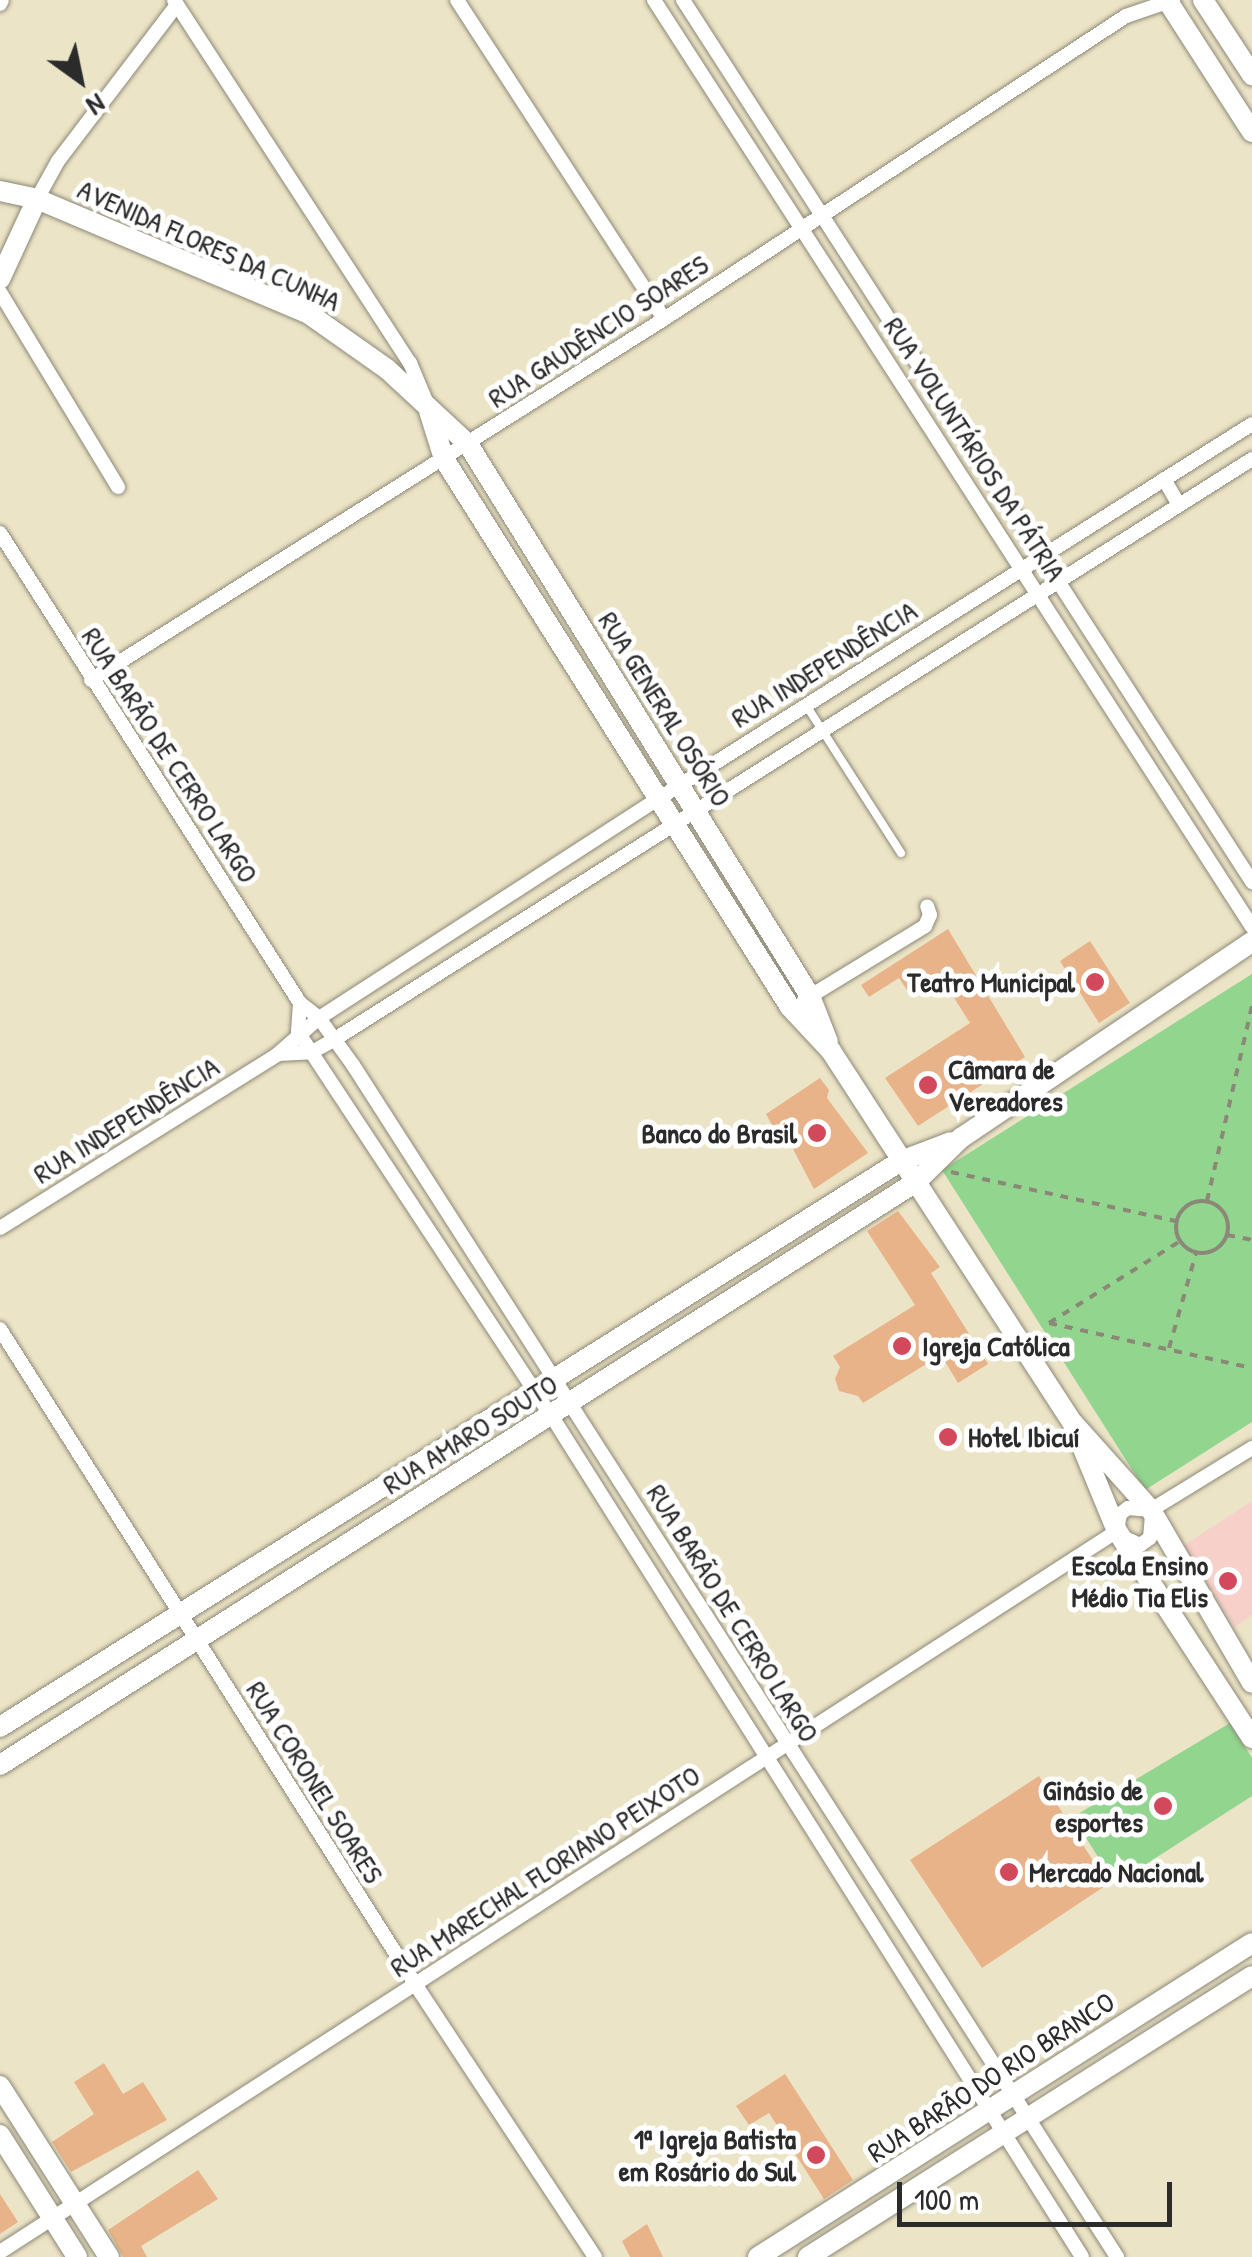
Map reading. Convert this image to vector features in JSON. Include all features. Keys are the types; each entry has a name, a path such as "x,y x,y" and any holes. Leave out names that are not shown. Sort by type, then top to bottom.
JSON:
{"street":[{"path":"458,0 664,319"},
{"name":"RUA VOLUNTÁRIOS DA PÁTRIA","path":"654,0 1024,568 1252,928"},
{"name":"RUA VOLUNTÁRIOS DA PÁTRIA","path":"683,0 1252,882"},
{"name":"RUA GAUDÊNCIO SOARES","path":"1126,16 1139,0"},
{"path":"1203,0 1252,75"},
{"path":"1170,1 1252,132"},
{"name":"RUA GAUDÊNCIO SOARES","path":"91,680 664,319 1126,16 1170,1"},
{"path":"0,279 58,161 176,2"},
{"name":"RUA GENERAL OSÓRIO","path":"176,2 410,363 444,460 790,1008 831,1051"},
{"name":"AVENIDA FLORES DA CUNHA","path":"0,191 37,199 309,314 387,369 430,411"},
{"path":"0,292 118,487"},
{"path":"880,350 901,336"},
{"name":"RUA GENERAL OSÓRIO","path":"430,411 468,444 810,996 831,1051 900,1161 1073,1423 1151,1510 1252,1683"},
{"name":"RUA INDEPENDÊNCIA","path":"0,1228 278,1054 298,1032 679,785 1252,424"},
{"name":"RUA INDEPENDÊNCIA","path":"278,1054 312,1052 334,1040 1252,459"},
{"path":"1164,478 1179,505"},
{"name":"RUA BARÃO DE CERRO LARGO","path":"0,533 300,1003 320,1018 376,1100 1117,2257"},
{"path":"518,576 539,558"},
{"path":"1178,811 1198,798"},
{"path":"538,876 554,901"},
{"path":"790,1008 925,926 930,915 927,906"},
{"name":"RUA AMARO SOUTO","path":"0,1765 916,1182 961,1138 1252,942"},
{"path":"298,1032 300,1003"},
{"name":"RUA BARÃO DE CERRO LARGO","path":"298,1032 551,1415 1082,2257"},
{"path":"354,1114 376,1100"},
{"name":"RUA AMARO SOUTO","path":"0,1727 900,1161 961,1138"},
{"path":"462,1279 482,1266"},
{"name":"RUA CORONEL SOARES","path":"0,1330 414,1984 595,2257"},
{"name":"RUA GENERAL OSÓRIO","path":"1073,1423 1118,1531 1252,1738"},
{"name":"RUA MARECHAL FLORIANO PEIXOTO","path":"1118,1531 1120,1514 1128,1508 1151,1510 1252,1448"},
{"name":"RUA MARECHAL FLORIANO PEIXOTO","path":"1118,1531 1140,1544 1150,1538 1151,1510"},
{"name":"RUA MARECHAL FLORIANO PEIXOTO","path":"0,2252 1118,1531"},
{"path":"690,1636 710,1623"},
{"path":"879,1933 899,1918"},
{"name":"RUA BARÃO DO RIO BRANCO","path":"758,2257 993,2111 1252,1942"},
{"path":"908,1979 928,1964"},
{"name":"RUA BARÃO DO RIO BRANCO","path":"808,2257 1252,1976"},
{"path":"0,2086 109,2257"},
{"path":"0,2135 78,2257"}],"lane":[{"path":"806,705 900,853"}],"path":[{"path":"1207,1201 1252,1006"},
{"path":"942,1170 1176,1221"},
{"path":"1207,1201 1227,1217 1227,1235 1218,1248 1196,1252 1180,1241 1176,1221 1191,1203 1207,1201"},
{"path":"1227,1235 1252,1240"},
{"path":"1180,1241 1049,1323 1252,1368"},
{"path":"1169,1348 1196,1252"}],"shaded area":[{"name":"Escola Ensino Médio Tia Elis","path":"1252,1501 1252,1615 1235,1627 1183,1546"}],"green space":[{"path":"1252,974 1252,1422 1145,1490 942,1170"},
{"name":"Ginásio de esportes","path":"1230,1723 1252,1758 1252,1796 1115,1884 1073,1817"}],"building":[{"path":"948,929 1025,1057 918,1126 885,1078 970,1023 939,974 909,993 899,978 869,997 861,985"},
{"name":"Teatro Municipal","path":"1090,941 1130,1003 1099,1023 1060,961"},
{"name":"Banco do Brasil","path":"820,1078 829,1090 827,1098 868,1153 814,1189 783,1130 772,1125 766,1114"},
{"name":"Igreja Católica","path":"898,1211 940,1267 931,1273 988,1364 958,1383 941,1355 863,1403 858,1396 839,1391 835,1379 840,1367 833,1356 915,1305 867,1231"},
{"name":"Mercado Nacional","path":"1039,1776 1108,1884 982,1968 910,1860"},
{"path":"104,2063 123,2094 143,2082 167,2120 71,2172 52,2142 94,2114 74,2082"},
{"name":"1ª Igreja Batista em Rosário do Sul","path":"785,2074 853,2180 824,2199 769,2113 749,2125 736,2106"},
{"path":"198,2170 218,2199 141,2246 147,2257 123,2257 108,2230"},
{"path":"0,2194 18,2222 0,2234"},
{"path":"647,2224 663,2257 630,2257 622,2241"}],"place":[{"name":"Teatro Municipal","path":"1095,982"},
{"name":"Câmara de Vereadores","path":"928,1085"},
{"name":"Banco do Brasil","path":"817,1133"},
{"name":"Igreja Católica","path":"902,1346"},
{"name":"Hotel Ibicuí","path":"948,1437"},
{"name":"Escola Ensino Médio Tia Elis","path":"1228,1581"},
{"name":"Ginásio de esportes","path":"1163,1806"},
{"name":"Mercado Nacional","path":"1009,1872"},
{"name":"1ª Igreja Batista em Rosário do Sul","path":"816,2155"}]}
